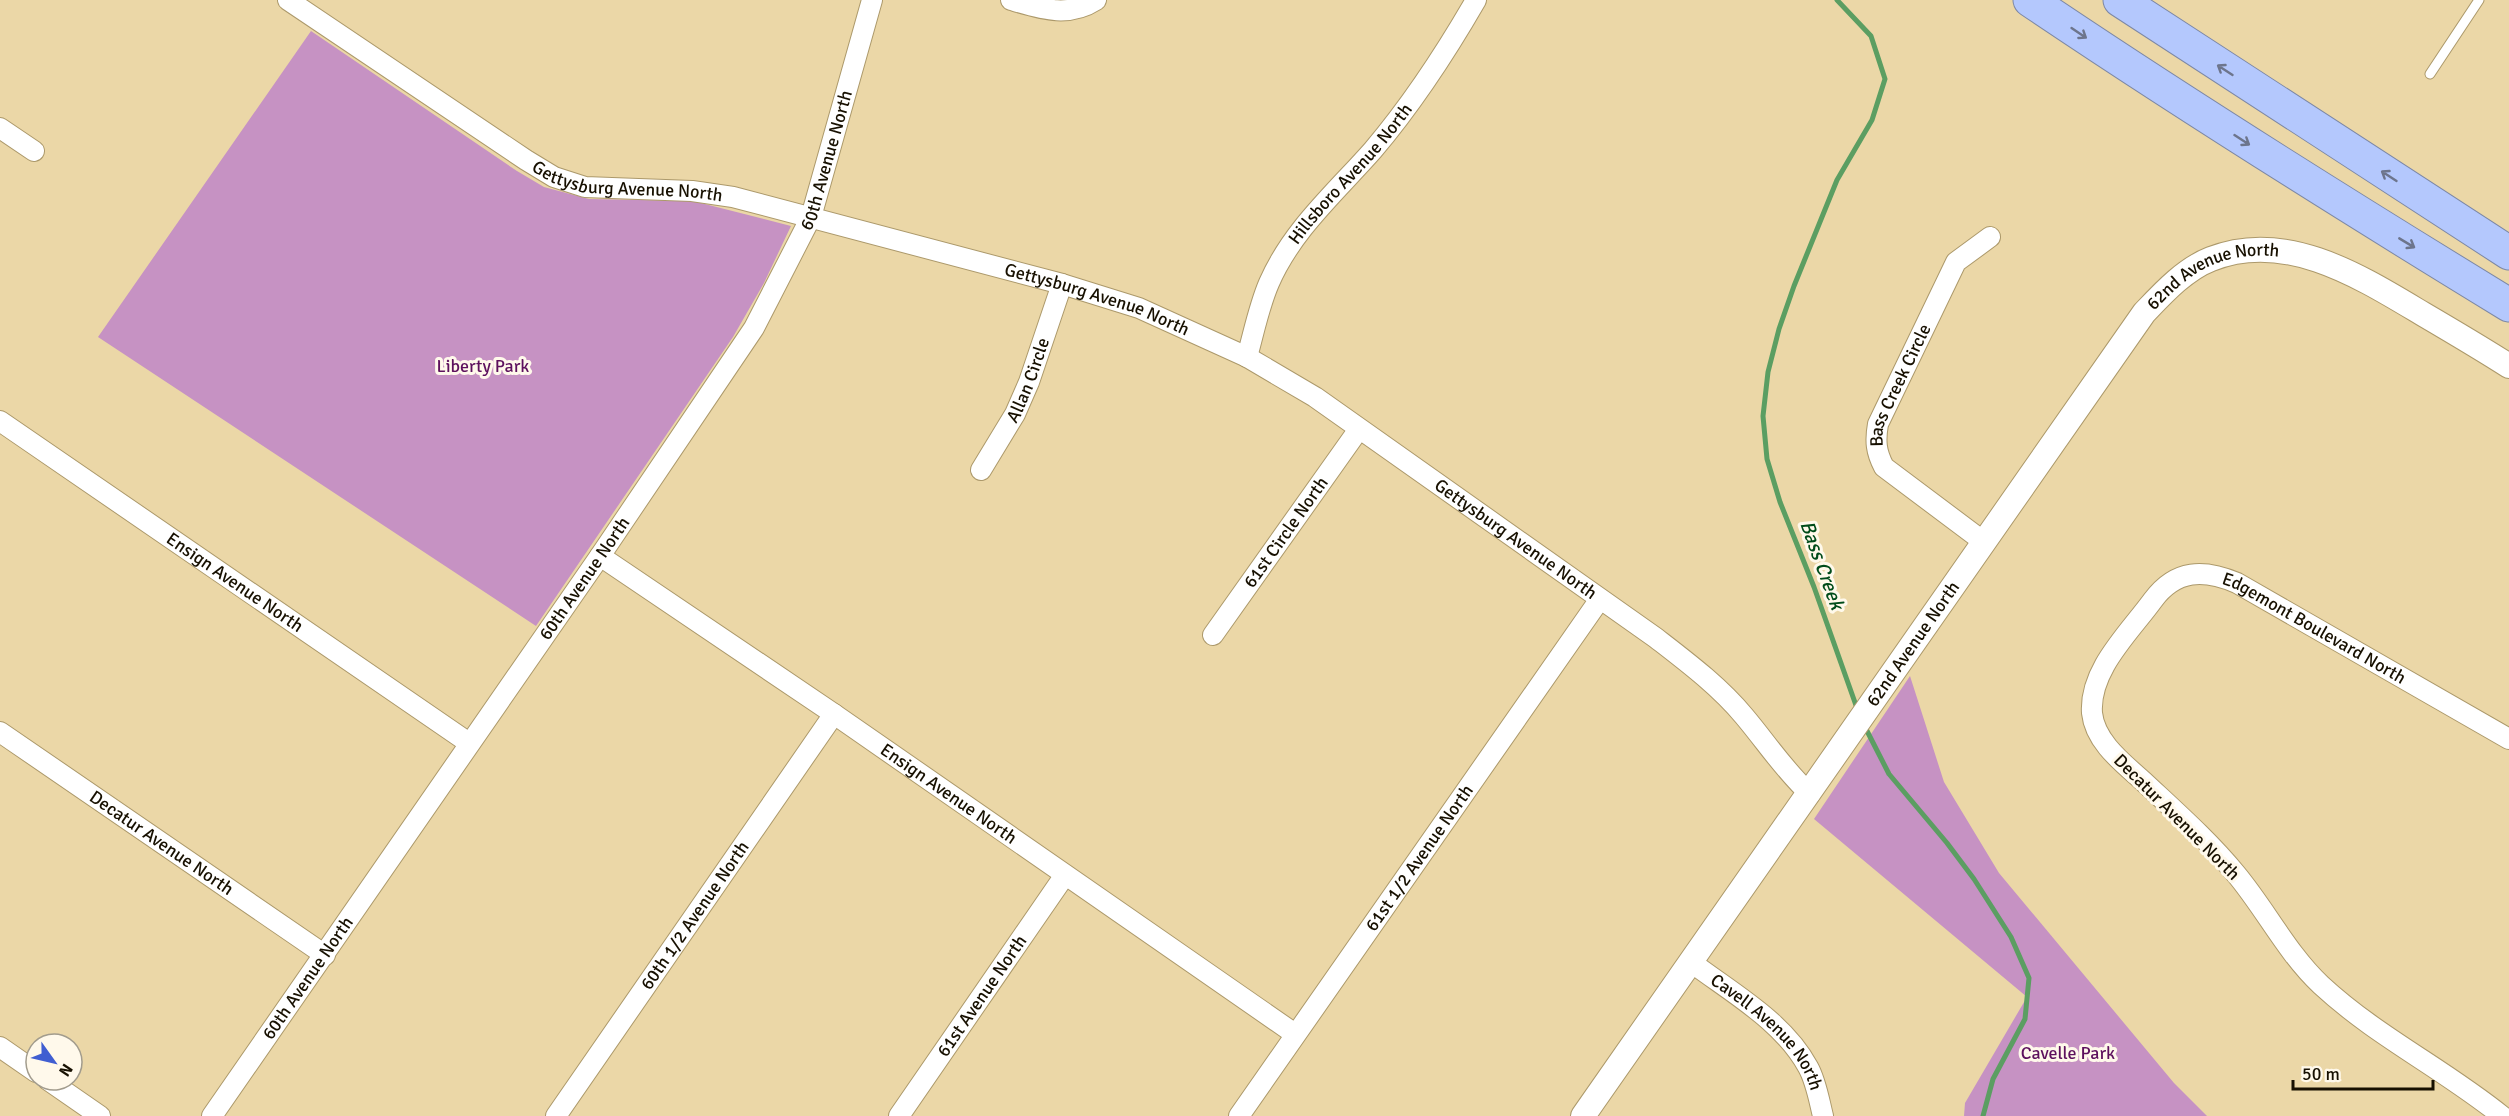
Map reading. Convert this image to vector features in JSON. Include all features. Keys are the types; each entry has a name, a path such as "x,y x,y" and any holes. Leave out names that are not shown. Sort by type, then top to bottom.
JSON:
{"highway":[{"path":"2030,0 2148,80 2314,186 2509,305"},
{"path":"2120,0 2509,253"}],"street":[{"name":"Gettysburg Avenue North","path":"288,0 526,160 555,177 585,187 692,191 733,197 811,217 1062,284 1138,308 1247,357 1315,397 1656,638 1703,675 1743,715 1777,760 1810,794"},
{"name":"60th Avenue North","path":"212,1116 600,556 754,328 811,217 872,0"},
{"path":"1011,0 1044,10 1062,12 1079,9 1096,0"},
{"name":"Hillsboro Avenue North","path":"1247,357 1270,282 1290,247 1311,217 1372,150 1405,109 1476,0"},
{"path":"0,128 34,151"},
{"name":"Bass Creek Circle","path":"1984,542 1884,467 1877,454 1876,439 1878,424 1956,262 1990,237"},
{"name":"62nd Avenue North","path":"1583,1116 2144,313 2185,275 2210,259 2240,252 2267,250 2295,253 2351,273 2509,366"},
{"name":"Allan Circle","path":"981,470 1014,414 1029,382 1062,284"},
{"name":"Ensign Avenue North","path":"0,421 469,743"},
{"name":"61st Circle North","path":"1213,636 1359,429"},
{"name":"Ensign Avenue North","path":"600,556 834,714 1295,1034"},
{"name":"Edgemont Boulevard North","path":"2130,632 2161,589 2180,577 2199,573 2219,575 2237,583 2509,739"},
{"name":"61st 1/2 Avenue North","path":"1239,1116 1600,599"},
{"name":"Decatur Avenue North","path":"2130,632 2102,669 2094,692 2092,715 2099,736 2114,754 2191,826 2237,874 2301,964 2321,985 2368,1023 2502,1116"},
{"name":"60th 1/2 Avenue North","path":"556,1116 834,714"},
{"name":"Decatur Avenue North","path":"0,732 325,955"},
{"name":"61st Avenue North","path":"899,1116 1065,875"},
{"name":"Cavell Avenue North","path":"1690,962 1775,1025 1794,1045 1809,1069 1822,1116"},
{"path":"0,1047 24,1064"},
{"path":"65,1092 100,1116"}],"lane":[{"path":"2430,74 2479,0"}],"green space":[{"name":"Liberty Park","path":"311,31 544,187 589,199 693,201 791,226 764,283 733,337 536,626 98,337"},
{"name":"Cavelle Park","path":"1910,676 1944,782 1999,873 2174,1083 2207,1116 1964,1116 1965,1103 2027,997 1814,819"}],"waterway":[{"name":"Bass Creek","path":"1837,0 1871,36 1885,79 1872,120 1837,180 1794,286 1779,329 1768,372 1763,416 1767,459 1780,502 1814,587 1858,711"},
{"name":"Bass Creek","path":"1864,725 1889,774 1974,879 2011,937 2029,978 2025,1019 1993,1079 1983,1116"}]}
